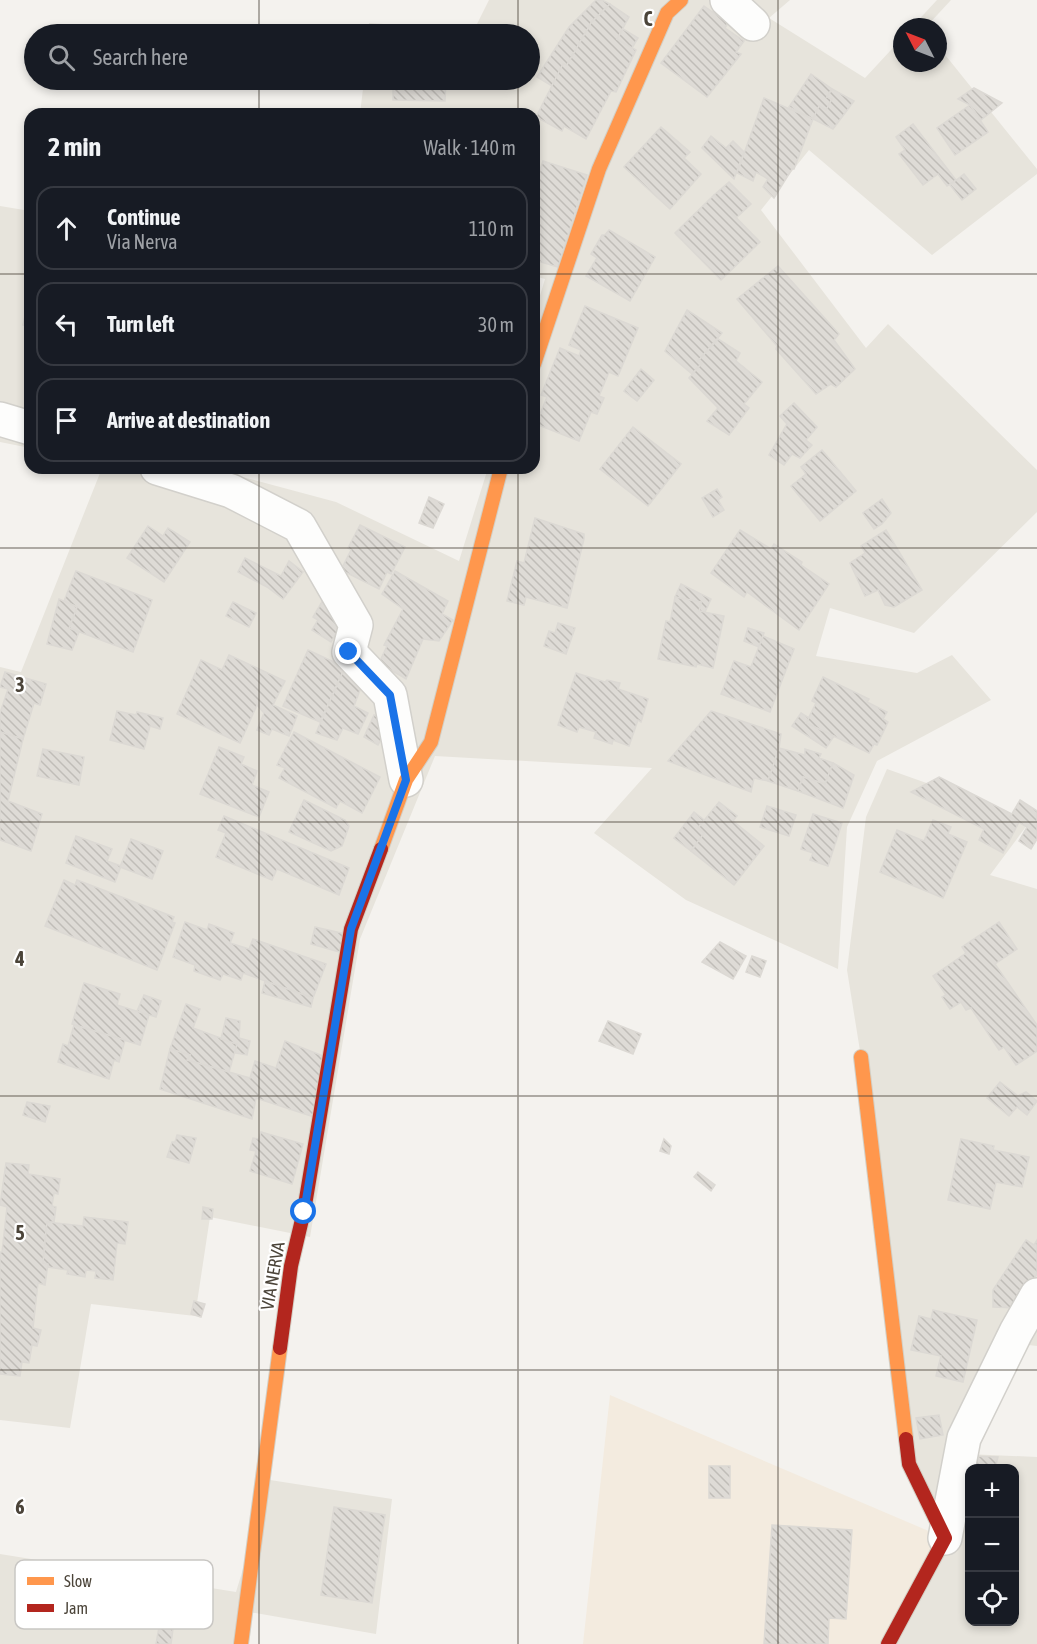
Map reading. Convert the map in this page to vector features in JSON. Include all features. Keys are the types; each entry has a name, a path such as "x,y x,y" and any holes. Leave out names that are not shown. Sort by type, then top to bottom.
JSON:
{"street":[{"path":"540,346 599,168 667,13 681,0"},
{"path":"727,0 753,24"},
{"path":"0,419 24,426"},
{"path":"176,474 231,491 299,526 356,625 349,652 390,695 406,780"},
{"name":"VIA NERVA","path":"241,1644 291,1266 304,1212 351,929 406,780 431,742 499,474"},
{"path":"861,1057 909,1464 945,1538"},
{"path":"888,1644 945,1538 964,1438 1016,1332 1037,1295"}],"shaded area":[{"path":"489,0 790,0 769,18 865,78 893,48 893,72 947,72 947,57 1037,169 1037,174 932,255 809,150 761,210 866,348 888,324 1037,470 1037,512 914,633 830,608 816,656 917,673 952,655 991,700 877,761 847,827 838,969 686,900 594,833 652,768 435,756 360,939 310,1237 210,1217 195,1316 91,1304 70,1428 0,1420 0,667 21,672 100,474 231,474 336,502 459,561 486,474 540,474 540,295 545,279 540,278 540,108 361,108 363,90 540,90 540,24 477,24"},
{"path":"937,0 951,0 934,18 920,18"},
{"path":"0,206 24,210 24,447 0,442"},
{"path":"887,769 1031,820 990,875 1037,889 1037,1346 1013,1343 967,1454 1037,1457 1037,1644 888,1644 945,1538 909,1464 861,1057 847,970 866,817"},
{"path":"610,1395 945,1538 888,1644 583,1644"},
{"path":"270,1480 392,1499 376,1634 249,1612 246,1644 0,1644 0,1554 37,1560 15,1560 15,1629 213,1629 213,1588 236,1592"}],"building":[{"path":"596,0 610,4 591,23 567,65 563,64 552,86 540,79 540,72 569,27"},
{"path":"610,4 629,17 617,39 636,50 616,92 611,91 586,139 564,126 562,131 540,119 540,109 563,64 567,65 591,23"},
{"path":"704,6 728,23 725,28 744,41 736,52 741,54 707,97 661,63"},
{"path":"623,29 638,38 632,48 617,39"},
{"path":"811,74 832,89 827,97 832,99 826,110 819,106 813,119 789,107"},
{"path":"974,88 1002,103 981,120 970,105 958,99"},
{"path":"832,89 854,101 833,129 813,119 819,106 826,110 832,99 827,97"},
{"path":"393,90 446,90 445,101 393,100"},
{"path":"764,98 813,119 794,169 774,198 763,187 768,179 756,172 753,181 737,173"},
{"path":"970,105 988,132 955,155 937,128"},
{"path":"913,124 956,180 947,186 938,174 923,185 899,154 905,150 896,137"},
{"path":"661,127 690,152 684,158 701,174 670,209 624,167"},
{"path":"711,136 726,148 733,141 744,152 734,179 702,148"},
{"path":"543,161 587,175 558,267 540,262 540,170"},
{"path":"964,174 976,189 962,200 950,185"},
{"path":"729,182 751,204 736,218 714,195"},
{"path":"714,195 760,242 721,280 675,233"},
{"path":"609,230 655,257 630,301 586,276 597,258 591,254 602,235"},
{"path":"778,266 839,334 834,340 855,369 836,387 831,384 816,394 776,349 777,346 737,299"},
{"path":"585,306 638,328 618,376 609,372 599,396 604,398 597,414 591,412 579,441 540,426 540,414 547,397 541,395 560,348 579,356 581,350 569,345"},
{"path":"687,310 722,333 698,361 702,363 692,374 665,351"},
{"path":"718,339 740,353 736,361 762,382 744,404 749,408 729,435 707,421 718,408 689,378 702,363 698,361"},
{"path":"641,369 654,380 637,401 624,391"},
{"path":"794,403 817,427 806,440 812,445 800,458 792,454 784,465 769,455 787,424 780,416"},
{"path":"633,427 681,464 648,506 600,469"},
{"path":"822,450 856,491 820,521 791,486 806,474 801,467"},
{"path":"717,489 722,497 718,500 724,510 713,517 702,498"},
{"path":"429,497 444,504 433,528 419,523"},
{"path":"882,499 891,513 882,524 874,529 863,513"},
{"path":"535,518 584,534 567,608 526,597 524,605 507,601 517,561 524,563"},
{"path":"360,525 405,547 391,574 387,572 379,589 341,570 351,550 348,548"},
{"path":"148,526 163,536 168,528 190,542 164,582 127,558"},
{"path":"740,530 771,549 774,544 802,562 801,565 829,584 799,630 747,592 744,597 711,573"},
{"path":"886,530 922,590 894,607 885,605 878,590 865,596 850,563 865,553 861,546"},
{"path":"245,558 281,576 289,561 303,572 283,599 267,587 238,572"},
{"path":"76,571 152,600 133,652 69,628 77,607 64,601"},
{"path":"395,571 448,601 442,614 453,620 439,641 423,639 406,679 379,663 387,646 384,645 403,609 382,594"},
{"path":"681,584 711,599 705,612 699,611 701,602 675,597"},
{"path":"675,597 701,602 699,611 724,616 713,668 658,659 666,621 670,622"},
{"path":"59,599 77,607 69,628 79,632 72,650 47,644"},
{"path":"323,600 348,615 331,642 312,630 318,620 313,617"},
{"path":"233,602 256,613 249,627 226,616"},
{"path":"558,623 575,628 566,654 544,646 549,631 555,633"},
{"path":"748,628 764,633 759,647 744,641"},
{"path":"763,636 794,649 770,712 721,694 734,661 751,667"},
{"path":"308,650 345,667 320,722 283,706"},
{"path":"229,655 285,681 273,705 297,716 289,736 272,729 269,735 257,730 264,713 257,705 240,743 177,714 201,660 222,670"},
{"path":"345,667 363,682 354,706 368,713 358,734 343,728 337,740 316,733"},
{"path":"5,672 46,684 40,705 34,703 23,739 0,732 0,713 8,689 0,687"},
{"path":"576,673 605,682 607,680 620,683 618,689 648,699 641,722 638,720 629,746 613,740 612,744 594,738 596,732 579,727 577,732 558,725"},
{"path":"823,677 869,699 867,702 887,712 883,719 888,722 877,745 874,744 869,753 806,723 816,703 812,701"},
{"path":"117,711 136,715 137,712 163,718 160,729 150,726 144,749 110,740"},
{"path":"711,711 781,734 779,748 768,781 754,778 751,792 668,761"},
{"path":"801,713 809,718 806,723 834,736 826,748 792,726"},
{"path":"374,715 386,721 387,728 378,745 364,737"},
{"path":"0,732 23,739 8,801 42,814 31,851 0,840"},
{"path":"294,732 380,777 362,813 340,801 336,808 279,778 285,768 277,765"},
{"path":"219,747 244,757 241,764 257,771 252,785 269,792 259,817 200,794"},
{"path":"779,748 805,755 805,749 821,754 819,758 833,763 825,784 803,777 798,791 768,781"},
{"path":"43,749 84,757 79,785 37,776"},
{"path":"833,763 854,775 843,808 798,791 803,777 825,784"},
{"path":"939,777 1012,814 1010,817 1019,822 1003,853 979,840 984,829 911,792"},
{"path":"304,800 345,820 349,826 342,846 331,851 289,832"},
{"path":"1020,800 1037,811 1037,839 1031,849 1019,841 1027,827 1010,817"},
{"path":"719,802 737,816 733,821 764,846 734,885 691,851 704,833 698,828"},
{"path":"767,806 796,815 789,836 760,827"},
{"path":"694,812 704,820 698,828 704,833 691,851 674,838"},
{"path":"813,814 842,823 828,866 810,860 813,853 801,849"},
{"path":"224,816 349,868 339,895 277,869 272,880 216,857 226,833 218,830"},
{"path":"933,820 951,827 948,834 967,842 943,898 880,872 897,830 924,841"},
{"path":"76,836 112,849 107,861 121,866 115,882 66,863"},
{"path":"131,839 163,851 152,879 120,867"},
{"path":"64,880 75,885 77,880 174,917 172,922 175,923 157,970 45,926"},
{"path":"185,922 207,930 209,924 234,933 230,943 249,949 253,939 326,964 313,998 243,973 241,980 223,974 220,980 194,971 195,965 173,957"},
{"path":"999,922 1017,949 995,964 1037,1025 1037,1051 1016,1065 1004,1047 999,1050 971,1008 966,1010 961,1002 950,1009 942,997 946,995 933,976 966,953 962,947"},
{"path":"315,927 346,934 343,953 311,944"},
{"path":"720,942 746,956 733,979 702,962"},
{"path":"752,956 766,961 760,977 746,972"},
{"path":"265,981 313,998 311,1007 262,993"},
{"path":"84,983 120,994 117,1005 149,1015 140,1045 72,1024"},
{"path":"144,995 161,1001 156,1017 137,1011"},
{"path":"186,1004 200,1009 193,1028 237,1044 229,1072 187,1060 190,1055 170,1049"},
{"path":"226,1018 240,1021 239,1038 250,1041 247,1055 235,1053 237,1044 221,1039"},
{"path":"608,1021 641,1034 633,1054 599,1041"},
{"path":"74,1025 125,1040 119,1062 114,1060 109,1079 58,1062 63,1044 68,1046"},
{"path":"285,1041 323,1056 314,1117 256,1098 252,1119 160,1089 170,1049 190,1055 187,1060 250,1078 255,1061 276,1068"},
{"path":"1000,1082 1018,1096 1026,1092 1037,1101 1027,1115 1017,1107 1009,1116 987,1098"},
{"path":"27,1102 50,1106 45,1122 23,1115"},
{"path":"261,1132 303,1144 292,1184 250,1171 256,1151 250,1150 253,1138 259,1139"},
{"path":"177,1135 196,1138 189,1163 167,1157"},
{"path":"664,1139 671,1146 669,1154 660,1151"},
{"path":"961,1139 994,1146 993,1150 1029,1157 1022,1187 996,1182 990,1209 948,1200"},
{"path":"6,1163 29,1165 28,1174 60,1179 58,1194 54,1193 52,1206 56,1207 54,1222 47,1222 43,1263 48,1264 45,1285 38,1283 33,1328 41,1330 37,1346 32,1345 29,1363 22,1362 20,1376 0,1374 0,1252 2,1252 7,1207 0,1205"},
{"path":"698,1172 715,1185 711,1191 694,1177"},
{"path":"203,1207 213,1209 212,1219 202,1219"},
{"path":"84,1217 128,1222 125,1244 117,1243 113,1280 95,1278 96,1271 86,1270 85,1277 67,1274 68,1270 48,1267 48,1264 43,1263 47,1222 83,1226"},
{"path":"1026,1240 1034,1245 1037,1240 1037,1274 1020,1300 1019,1308 993,1307 993,1290"},
{"path":"194,1301 205,1304 201,1317 191,1314"},
{"path":"933,1310 977,1320 963,1382 936,1376 941,1356 911,1350 919,1316 931,1319"},
{"path":"939,1415 943,1435 920,1439 916,1418"},
{"path":"971,1456 998,1457 996,1464 970,1464"},
{"path":"709,1466 730,1466 730,1498 709,1498"},
{"path":"334,1507 385,1515 372,1603 321,1595"},
{"path":"772,1525 852,1530 846,1619 829,1618 828,1644 764,1644"},
{"path":"159,1629 173,1629 171,1644 156,1644"}],"traffic: slow":[{"path":"540,346 599,169 667,13 681,0"},
{"path":"381,849 406,780 431,742 499,474"},
{"path":"861,1057 906,1439"},
{"path":"241,1644 280,1348"}],"traffic: jam":[{"path":"280,1348 291,1266 304,1211 351,929 381,849"},
{"path":"888,1644 945,1538 909,1464 906,1439"}],"route":[{"path":"304,1212 351,929 406,780 390,695 349,652"}]}
